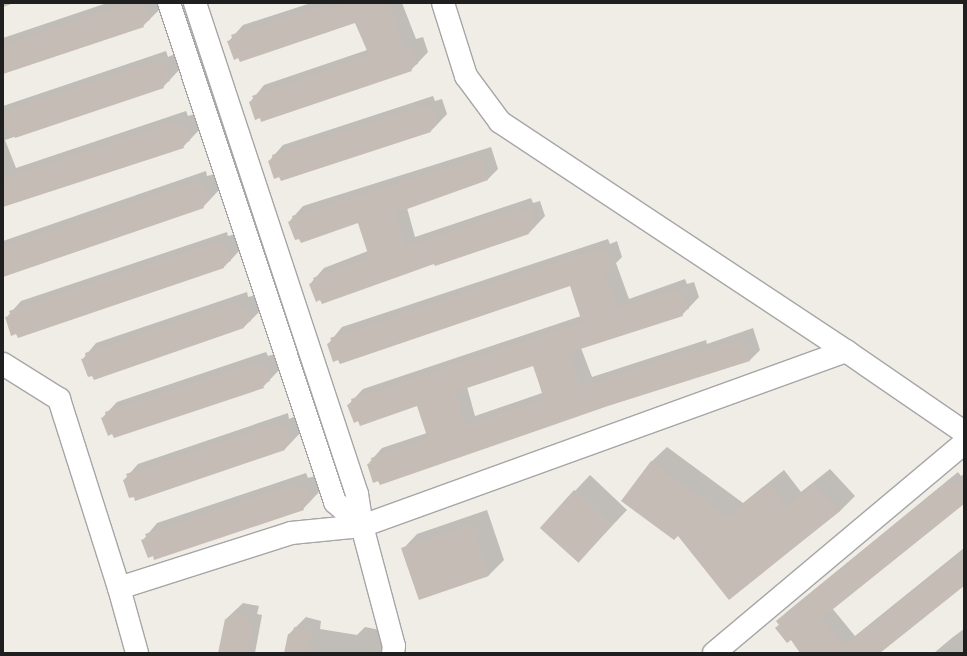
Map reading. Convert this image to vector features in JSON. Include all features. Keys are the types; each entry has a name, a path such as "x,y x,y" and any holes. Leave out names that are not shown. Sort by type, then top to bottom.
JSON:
{"street":[{"path":"169,3 335,502 362,526"},
{"path":"195,3 357,494 362,526 394,646 393,653"},
{"path":"443,3 466,76 500,122 846,351 964,432"},
{"path":"119,588 291,533 362,526 846,351"},
{"path":"3,364 59,399 119,588 137,653"},
{"path":"714,653 964,443"}],"building":[{"path":"129,3 144,3 150,20 142,23 144,27 3,74 3,45"},
{"path":"346,3 388,3 405,49 412,47 418,64 410,66 412,71 261,122 260,118 255,120 249,102 254,100 252,96 369,55 355,23 240,62 238,58 234,60 227,41 233,40 231,35 326,4 327,9"},
{"path":"156,61 157,66 165,64 170,81 162,83 164,88 15,138 13,134 8,135 3,112"},
{"path":"423,106 425,111 432,108 437,125 429,128 431,132 281,181 279,177 274,179 268,161 273,159 272,155"},
{"path":"176,121 178,126 185,124 190,141 182,143 184,148 3,207 3,179"},
{"path":"481,157 488,180 396,213 405,247 521,207 523,213 530,210 535,227 528,230 529,234 435,266 434,264 322,304 320,300 316,302 309,284 315,282 313,278 369,257 358,223 301,243 299,239 295,240 288,222 293,220 292,216"},
{"path":"196,181 197,186 204,184 210,200 202,203 204,208 3,277 3,247"},
{"path":"216,242 218,246 225,244 231,261 223,264 224,268 18,338 16,334 11,336 5,317 11,316 9,311"},
{"path":"598,248 600,254 607,251 612,268 604,271 618,308 675,289 676,294 683,292 689,309 681,311 683,316 568,353 581,387 695,349 697,354 742,338 750,361 608,406 380,485 378,481 373,483 367,464 372,463 371,458 428,439 417,406 360,426 358,421 354,423 347,405 352,403 351,399 582,322 570,286 340,364 338,360 333,362 327,344 332,342 330,338","holes":["533,366 544,398 465,426 455,392"]},
{"path":"236,302 238,307 245,305 251,321 243,324 244,328 94,380 92,376 88,377 81,359 86,358 85,353"},
{"path":"256,362 257,366 264,364 270,381 262,384 264,388 114,438 112,434 108,436 101,418 106,416 105,412"},
{"path":"277,423 279,428 286,426 291,443 284,445 285,450 135,501 134,497 129,498 123,480 128,478 126,474"},
{"path":"651,461 727,517 769,484 786,506 814,484 840,511 729,600 678,536 674,540 621,501"},
{"path":"956,481 964,491 964,504 822,618 844,646 964,550 964,586 880,653 800,653 791,640 787,643 775,628 779,625 776,621 947,482 951,486"},
{"path":"295,483 297,488 304,486 310,502 302,505 304,510 154,560 153,556 148,558 141,540 147,538 145,534"},
{"path":"574,490 613,525 579,563 540,528"},
{"path":"471,524 489,576 419,600 401,548"},
{"path":"232,613 249,616 247,624 253,625 247,653 218,653 225,619 230,620"},
{"path":"294,627 312,631 307,653 284,653 288,634 293,635"}]}
